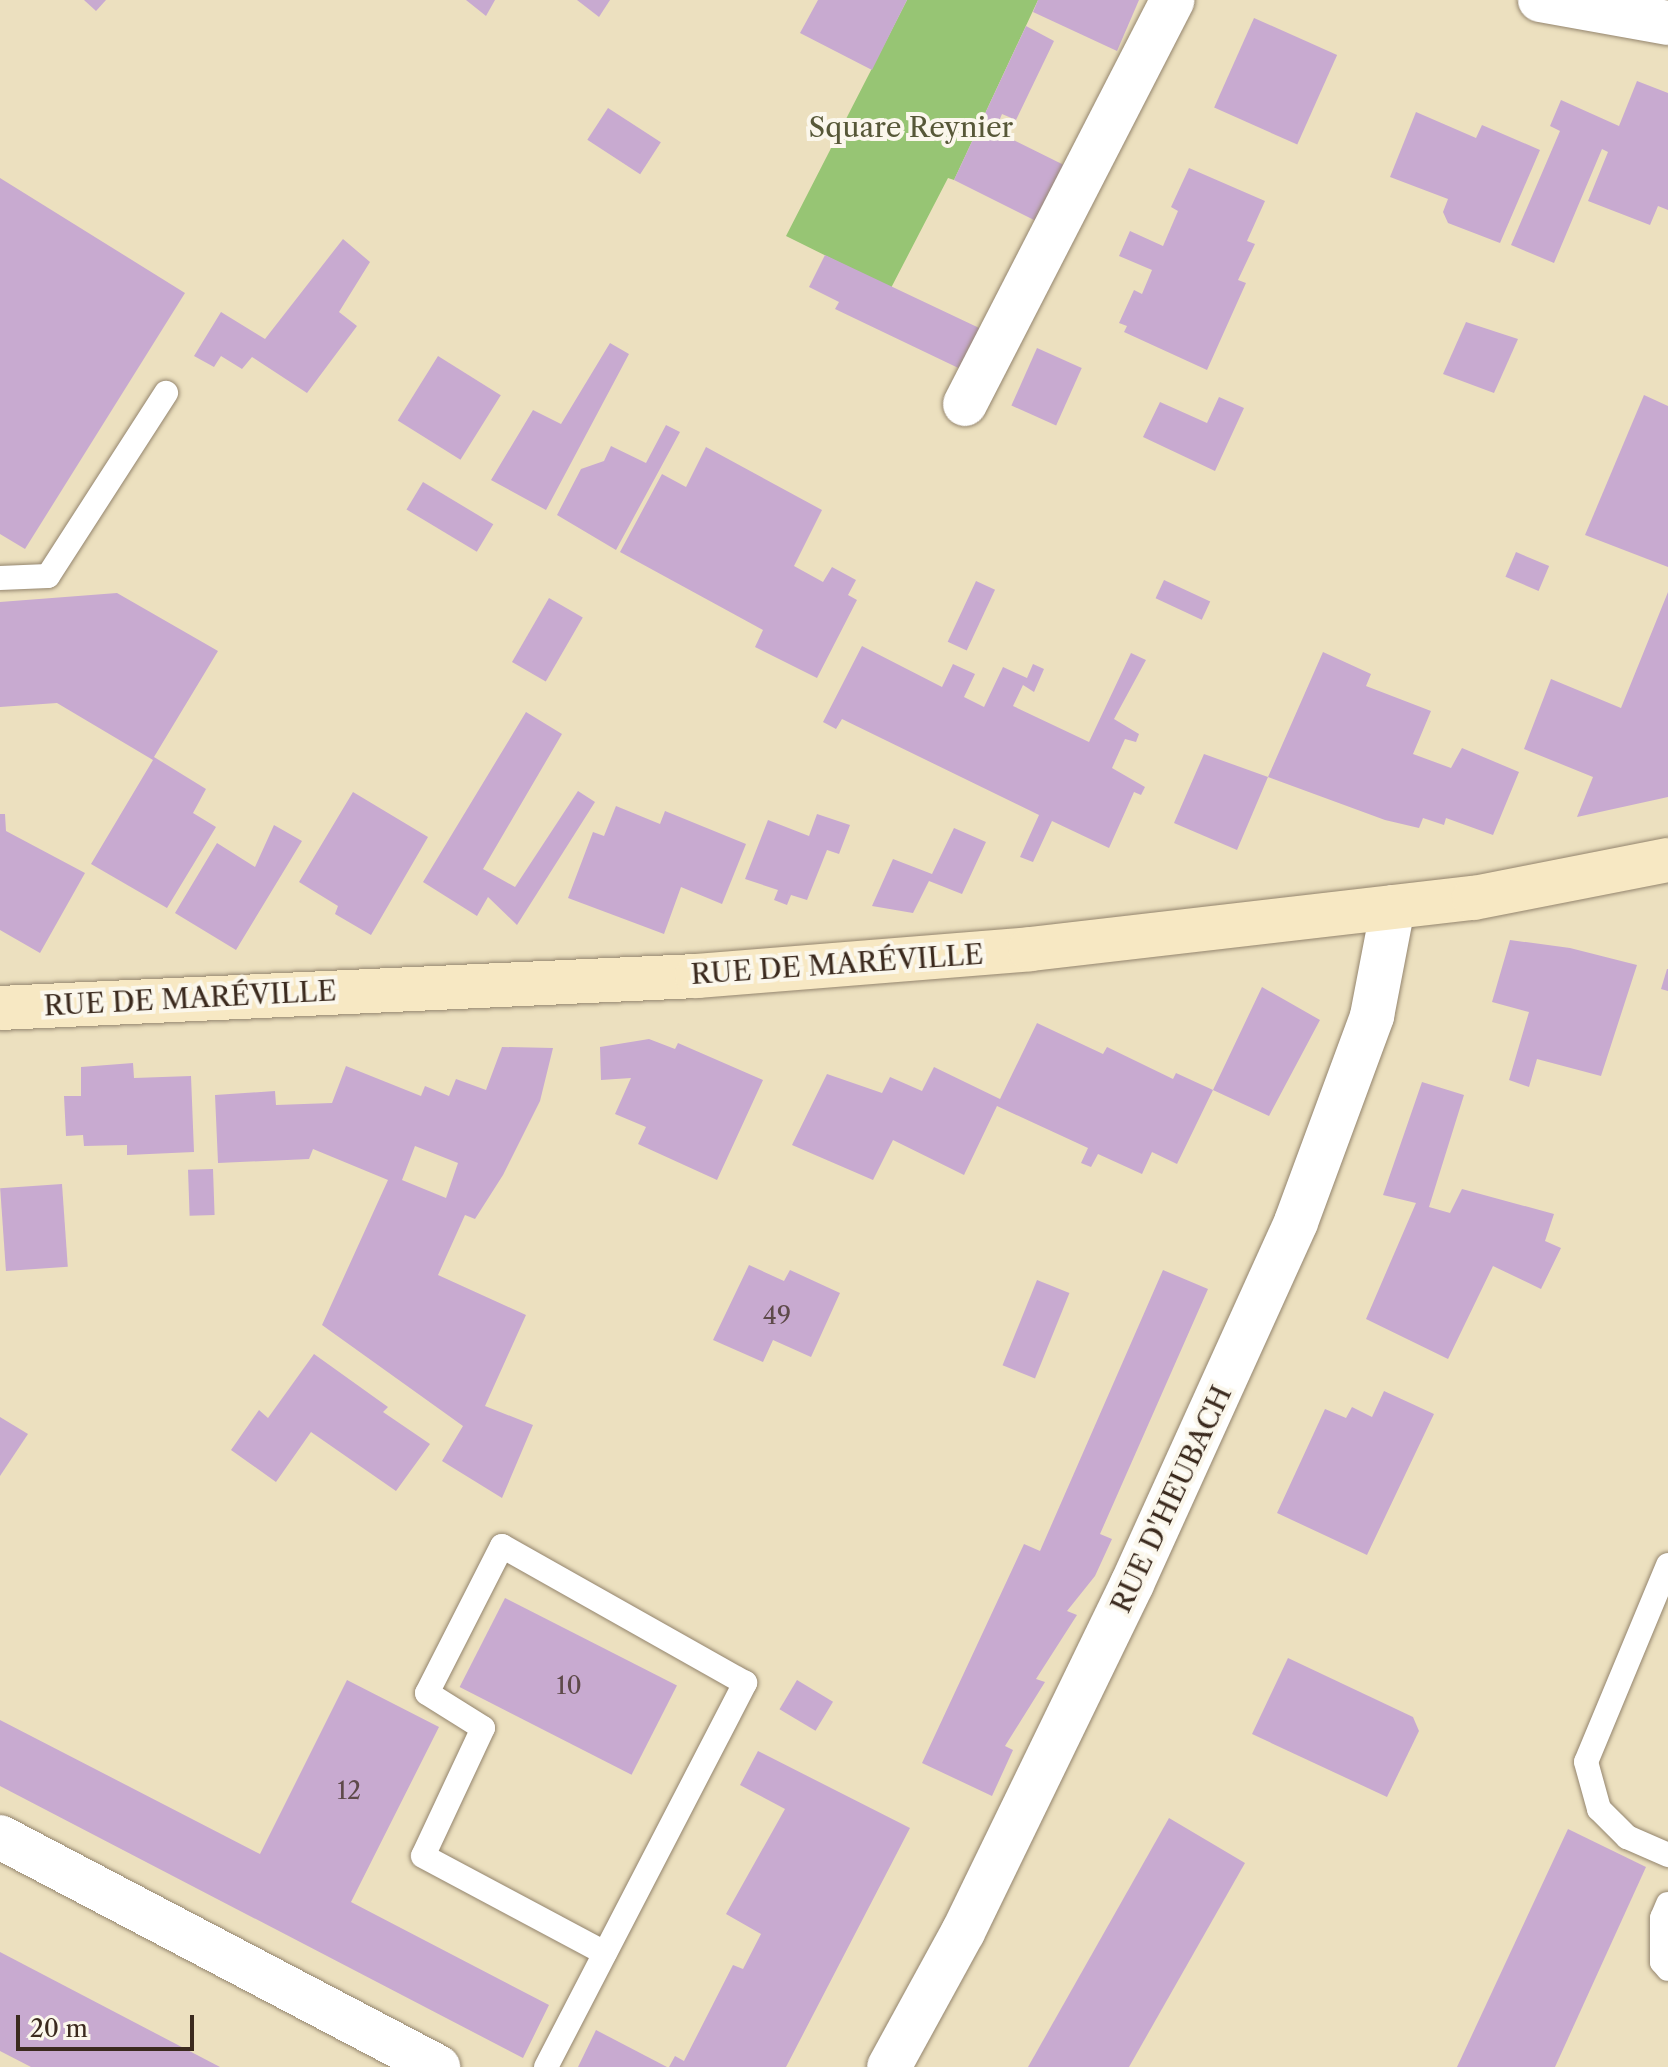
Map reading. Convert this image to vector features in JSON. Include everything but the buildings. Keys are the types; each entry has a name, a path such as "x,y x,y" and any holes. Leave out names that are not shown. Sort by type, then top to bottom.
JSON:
{"main road":[{"name":"RUE DE MARÉVILLE","path":"0,1008 697,976 1045,948 1504,894 1668,860"}],"street":[{"path":"965,404 1173,0"},
{"path":"1540,0 1668,23"},
{"name":"RUE D'HEUBACH","path":"889,2067 963,1932 1126,1598 1285,1249 1372,1016 1393,907"},
{"path":"0,1837 438,2067"}],"lane":[{"path":"0,578 48,576 166,393"},
{"path":"546,2067 745,1683 502,1546 427,1693 483,1728 423,1856 605,1953"},
{"path":"1668,1565 1586,1762 1599,1809 1627,1837 1668,1855"},
{"path":"1668,1904 1662,1918 1662,1947 1668,1969"}],"green space":[{"name":"Square Reynier","path":"907,0 1038,0 954,180 948,178 891,288 786,236"}]}
